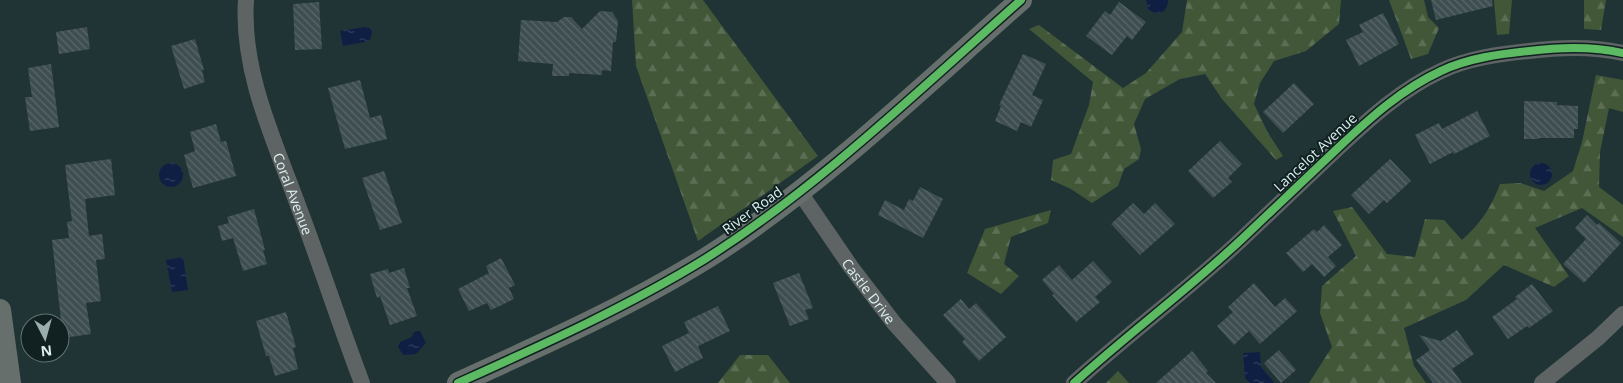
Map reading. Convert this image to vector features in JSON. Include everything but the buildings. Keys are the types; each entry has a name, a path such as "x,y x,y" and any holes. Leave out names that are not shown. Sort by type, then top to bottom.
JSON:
{"street":[{"name":"Coral Avenue","path":"246,0 246,33 249,56 261,101 362,383"},
{"name":"River Road","path":"458,383 606,313 704,259 742,234 799,192 864,138 1020,0"},
{"name":"Lancelot Avenue","path":"1074,383 1243,238 1365,123 1402,93 1443,70 1465,62 1511,53 1557,48 1605,49 1623,53"},
{"name":"Castle Drive","path":"799,192 894,323 948,383"},
{"path":"0,310 10,383"},
{"path":"1542,383 1598,338 1623,314"}],"green space":[{"path":"632,0 703,0 818,156 698,241 636,66"},
{"path":"1187,0 1341,0 1339,24 1306,51 1274,61 1260,83 1254,104 1268,133 1283,156 1276,160 1222,99 1205,74 1180,79 1145,99 1134,124 1141,149 1139,159 1124,169 1118,186 1092,203 1071,189 1051,180 1053,160 1071,154 1089,105 1093,82 1029,29 1039,25 1123,88 1146,73 1182,32"},
{"path":"1389,0 1424,0 1428,17 1439,28 1428,54 1411,59"},
{"path":"1494,0 1512,0 1509,34 1497,35"},
{"path":"1584,0 1606,0 1601,30 1584,29"},
{"path":"1596,75 1623,80 1623,112 1609,108 1600,152 1599,187 1623,205 1623,237 1582,208 1535,228 1569,276 1554,287 1504,265 1466,300 1404,328 1414,366 1426,383 1309,383 1332,347 1320,313 1322,286 1356,256 1333,211 1352,207 1387,254 1415,257 1425,219 1444,220 1462,240 1485,215 1500,184 1520,183 1544,191 1573,171 1582,142"},
{"path":"1051,210 1048,223 1011,237 1004,264 1019,276 1001,294 967,273 985,229"},
{"path":"740,355 768,355 790,383 718,383"},
{"path":"1118,371 1129,383 1106,383"}],"water":[{"path":"1146,0 1168,0 1168,4 1164,11 1155,13 1148,9"},
{"path":"370,28 372,32 370,41 343,46 340,31"},
{"path":"171,163 180,166 183,175 180,184 171,187 162,184 159,175 162,166"},
{"path":"1541,163 1549,166 1552,174 1549,182 1541,185 1533,182 1530,174 1533,166"},
{"path":"183,257 188,290 172,292 166,260"},
{"path":"420,331 426,343 416,354 403,355 398,347 400,342 412,337 414,332"},
{"path":"1260,352 1261,367 1273,383 1250,383 1245,378 1243,353"}],"cycle path":[{"path":"458,383 615,309 675,277 747,231 788,201 868,136 1021,0"},
{"path":"1074,383 1222,257 1363,125 1413,86 1451,67 1496,55 1565,48 1600,49 1623,53"}]}
